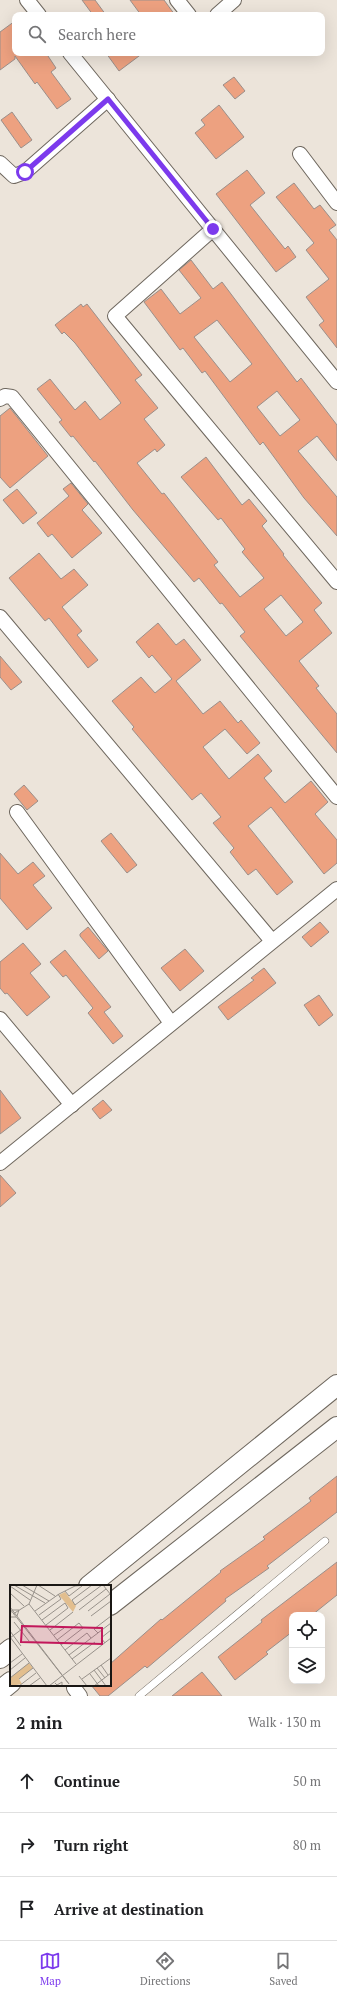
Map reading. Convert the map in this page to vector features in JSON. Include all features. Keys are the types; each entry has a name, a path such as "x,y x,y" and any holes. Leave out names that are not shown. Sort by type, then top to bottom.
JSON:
{"main road":[{"path":"90,1585 337,1384"},
{"path":"111,1604 337,1428"},
{"path":"0,1658 10,1650"},
{"path":"0,1691 10,1683"}],"street":[{"path":"27,0 37,12"},
{"path":"177,0 187,12"},
{"path":"220,12 234,0"},
{"path":"72,56 337,382"},
{"path":"0,162 14,176 25,172 108,99"},
{"path":"300,154 337,203"},
{"path":"213,229 115,316 337,582"},
{"path":"0,399 5,396 12,397 337,797"},
{"path":"0,617 272,941"},
{"path":"17,812 171,1023"},
{"path":"0,1163 337,889"},
{"path":"0,1020 72,1105"}],"lane":[{"path":"139,1696 325,1541"}],"building":[{"path":"82,0 95,0 104,12 91,12"},
{"path":"130,0 164,0 173,12 139,12"},
{"path":"12,23 12,56 15,56 15,59 0,70 0,32"},
{"path":"15,56 48,56 56,68 51,72 71,99 57,109 37,82 35,84"},
{"path":"108,56 139,56 119,71"},
{"path":"234,77 245,91 235,99 223,85"},
{"path":"219,105 244,137 216,159 195,133 205,125 201,120"},
{"path":"12,112 32,140 21,148 1,120"},
{"path":"247,170 265,193 250,205 285,249 288,246 296,257 276,272 216,194"},
{"path":"294,183 314,209 320,205 336,225 329,230 337,240 337,348 319,325 324,321 306,297 329,279 306,250 314,243 276,197"},
{"path":"191,260 213,289 222,282 297,382 301,378 337,425 337,461 317,436 298,451 337,497 337,536 304,498 263,442 260,445 205,371 202,373 183,348 180,350 144,302 161,289 180,314 201,298 179,270","holes":["217,320 252,364 230,382 194,337","277,391 300,420 280,436 257,407"]},
{"path":"81,304 83,307 87,304 142,375 135,380 158,408 144,419 165,445 157,452 155,449 137,463 162,494 164,493 218,562 214,565 240,597 264,578 242,552 245,549 221,518 218,520 181,477 206,457 242,505 249,499 267,521 262,526 284,554 283,555 322,603 314,610 332,633 299,661 319,686 316,688 337,714 337,753 240,636 245,632 222,603 220,604 199,578 194,582 133,510 95,461 94,462 73,436 71,437 59,422 62,420 37,389 50,379 75,410 85,401 100,420 121,403 75,343 64,332 62,334 55,325","holes":["281,595 303,622 286,636 264,609"]},
{"path":"10,408 48,456 10,488 0,477 0,416"},
{"path":"71,483 88,504 82,510 102,533 72,558 52,534 48,537 37,523 69,496 63,489"},
{"path":"17,489 37,513 23,524 3,500"},
{"path":"39,553 61,579 74,569 88,585 62,607 82,631 77,635 98,660 88,668 49,618 45,621 9,578"},
{"path":"158,623 176,645 184,639 201,660 176,681 203,714 220,701 238,723 241,720 260,743 247,754 225,729 203,747 229,779 258,754 272,771 264,778 285,803 311,781 328,802 315,814 337,840 337,863 324,874 271,807 248,826 293,882 277,895 256,869 248,875 230,852 234,848 213,823 221,817 201,793 192,800 132,729 134,727 112,701 141,677 155,693 172,679 152,655 149,658 136,642"},
{"path":"0,656 22,682 11,690 0,677"},
{"path":"24,785 38,801 27,810 14,794"},
{"path":"111,833 137,865 127,873 101,841"},
{"path":"0,853 18,874 33,862 45,876 33,885 52,908 27,930 0,898"},
{"path":"320,922 329,932 311,947 302,937"},
{"path":"88,927 108,951 99,959 80,936 80,934"},
{"path":"23,943 41,964 30,973 50,997 27,1016 7,993 5,994 0,988 0,962"},
{"path":"185,949 204,971 180,991 161,968"},
{"path":"65,950 111,1007 104,1012 123,1036 113,1044 88,1013 93,1008 66,975 63,977 50,962"},
{"path":"264,968 276,983 228,1020 218,1007 254,980 251,978"},
{"path":"319,995 333,1015 319,1026 304,1005"},
{"path":"0,1090 21,1118 0,1134"},
{"path":"103,1100 112,1110 100,1119 92,1109"},
{"path":"0,1175 16,1193 0,1207"},
{"path":"337,1476 337,1512 267,1566 269,1568 225,1599 226,1601 147,1668 145,1666 108,1696 100,1696 92,1686 111,1686 111,1663 161,1619 162,1620 221,1572 220,1571 265,1539 263,1537 311,1501 309,1498"},
{"path":"337,1562 337,1595 316,1612 289,1612 289,1634 266,1652 268,1654 235,1680 218,1657 262,1622 261,1620"},
{"path":"202,1672 222,1696 172,1696"}],"route":[{"path":"25,172 108,99 213,229"}]}
